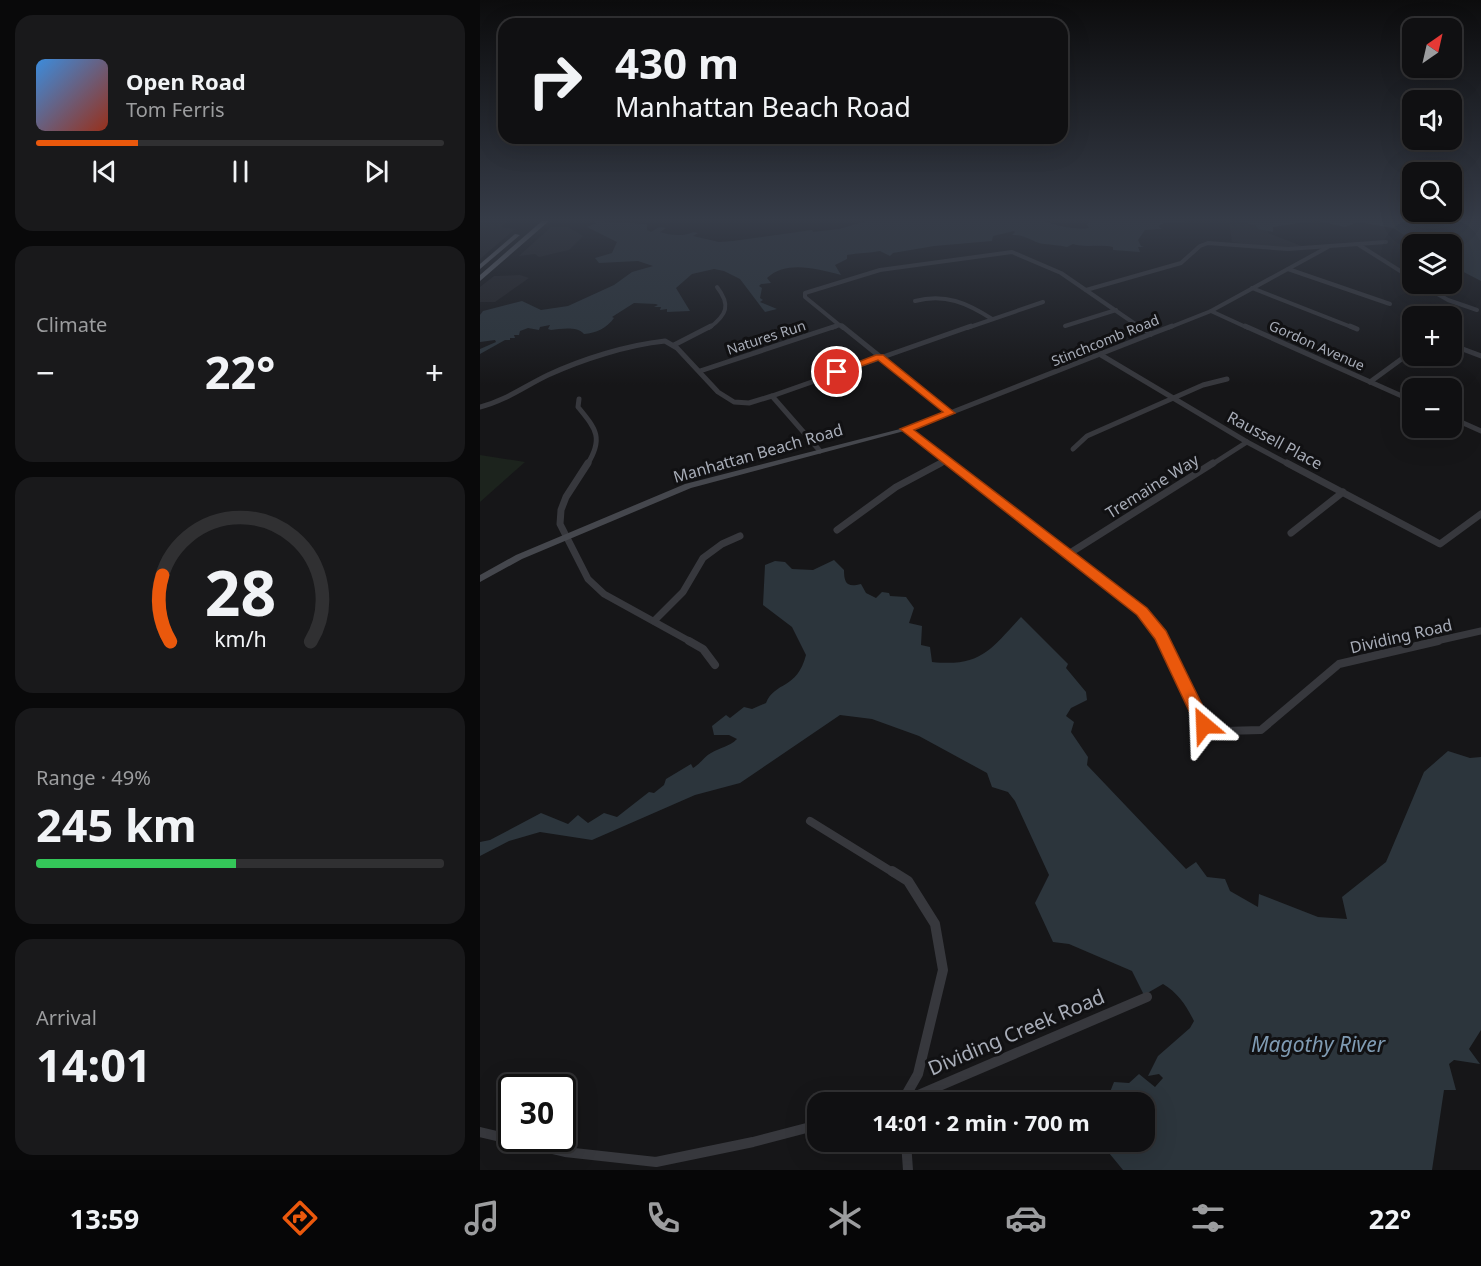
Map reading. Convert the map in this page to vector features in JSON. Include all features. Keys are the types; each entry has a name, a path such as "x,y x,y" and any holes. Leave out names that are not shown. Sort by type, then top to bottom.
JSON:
{"street":[{"path":"860,276 810,290 805,293 805,297 950,413"},
{"path":"1063,276 1152,335"},
{"path":"1086,291 1138,276"},
{"name":"Stinchcomb Road","path":"950,413 1101,356 1211,311 1275,276"},
{"path":"1307,276 1390,304"},
{"path":"674,345 706,330 725,312 728,304 726,296 717,287"},
{"path":"1252,288 1358,329"},
{"path":"1438,294 1477,310"},
{"path":"915,301 932,296 955,298 992,319"},
{"path":"480,407 513,396 549,375 650,343 668,341 700,371 724,398 733,403 747,403 1043,302"},
{"path":"1065,326 1116,310"},
{"name":"Gordon Avenue","path":"1211,311 1402,396"},
{"name":"Natures Run","path":"700,371 840,325"},
{"path":"1462,349 1481,356"},
{"name":"Raussell Place","path":"1101,356 1247,442 1440,544 1481,514"},
{"path":"1370,382 1402,358"},
{"path":"1073,449 1087,436 1216,380 1227,379"},
{"path":"772,396 820,451"},
{"path":"579,399 578,406 597,430 597,442 585,471 568,489 562,502 559,515 560,525 568,536 588,579 604,594 703,649 715,665"},
{"name":"Manhattan Beach Road","path":"480,579 519,556 688,486 906,429 950,413"},
{"path":"1462,422 1480,430"},
{"name":"Dividing Road","path":"906,429 1142,611 1161,636 1204,725 1224,731 1261,730 1339,664 1481,631"},
{"name":"Tremaine Way","path":"1070,554 1247,442"},
{"path":"837,530 896,487 947,460"},
{"path":"1292,533 1343,492"},
{"path":"654,621 682,592 703,558 722,544 740,536"},
{"path":"810,821 908,881 935,924 943,970 918,1074 907,1092"},
{"name":"Dividing Creek Road","path":"925,1092 1148,997"},
{"path":"480,1132 565,1152 656,1162 753,1142 807,1128"},
{"path":"907,1152 908,1170"}],"shaded area":[{"path":"494,276 522,276 529,278 495,302 480,302 480,287"},
{"path":"480,455 525,462 480,502"}],"water":[{"path":"627,276 690,276 676,288 690,311 667,312 667,309 660,310 661,307 654,307 658,305 656,304 634,303 612,317 614,318 608,325 597,331 584,334 573,329 551,330 548,329 550,325 540,327 539,330 528,328 520,331 519,335 514,335 515,338 505,340 480,354 480,349 496,342 495,340 480,342 480,315 483,311 522,301 541,310 568,306 614,285"},
{"path":"733,276 770,276 767,278 771,283 759,286 762,288 760,298 763,300 760,302 777,309 765,312 740,279"},
{"path":"1471,276 1481,276 1481,281"},
{"name":"Magothy River","path":"834,560 844,570 849,585 861,584 866,593 876,598 882,592 889,593 890,596 906,597 914,608 909,623 922,626 921,645 930,647 932,662 949,663 974,659 1001,639 1021,617 1068,664 1066,668 1086,692 1087,700 1071,708 1066,716 1074,722 1071,732 1088,757 1087,765 1186,869 1196,862 1207,877 1225,879 1230,891 1258,907 1259,894 1318,917 1347,919 1342,897 1386,862 1424,772 1448,751 1470,758 1481,757 1481,1030 1469,1049 1480,1064 1454,1060 1449,1064 1456,1090 1444,1090 1432,1170 1123,1170 1108,1152 1155,1152 1155,1092 1110,1092 1114,1082 1129,1083 1139,1074 1155,1087 1163,1078 1159,1074 1148,1076 1158,1056 1190,1028 1194,1021 1191,1015 1177,995 1163,984 1144,995 1132,971 1069,944 1053,942 1035,903 1049,875 1015,801 1008,792 992,787 987,773 919,736 872,719 840,715 740,783 695,795 592,840 540,832 509,841 480,856 480,842 490,840 541,813 568,824 578,815 588,823 604,813 617,817 649,792 654,793 664,785 666,779 691,764 693,768 709,754 734,742 737,739 729,735 714,735 712,726 726,715 730,718 744,707 752,709 766,703 775,691 797,674 806,655 792,627 763,605 765,565 775,561 785,562 792,569 813,570"}],"route":[{"path":"837,372 880,357 950,413 906,429 1142,611 1161,636 1204,725"}]}
